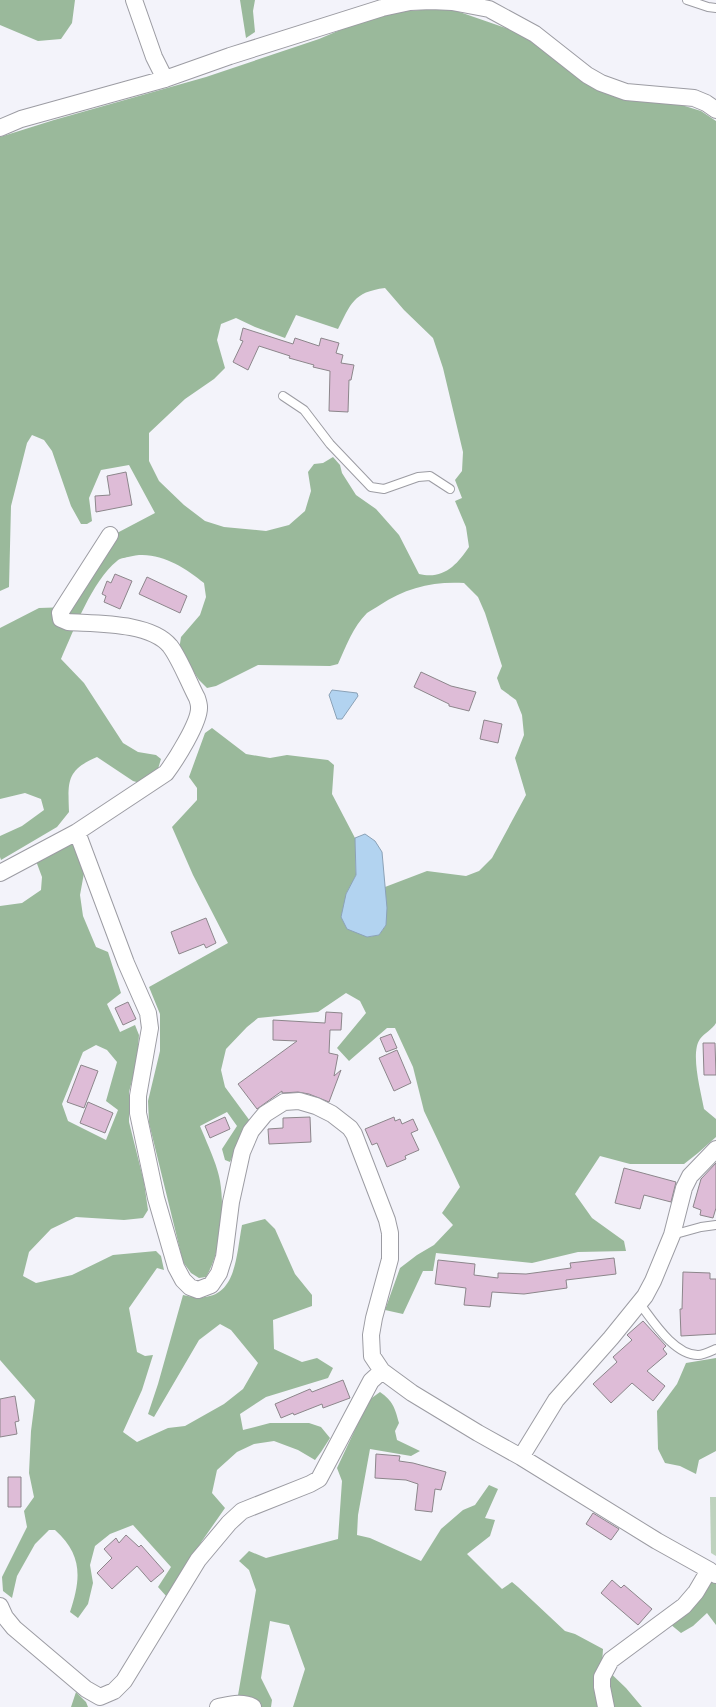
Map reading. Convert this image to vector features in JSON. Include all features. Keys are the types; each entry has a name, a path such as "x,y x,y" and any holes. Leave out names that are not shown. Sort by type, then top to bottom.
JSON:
{"street":[{"path":"134,0 154,57 165,79"},
{"path":"0,128 21,119 165,79 230,56 382,8 410,2 431,1 452,2 489,9 535,34 587,75 601,83 626,92 694,98 706,103 716,110"},
{"path":"0,873 77,832 166,773 175,761 198,715 199,707 197,698 170,646 159,638 141,630 118,626 68,622 61,619 60,613 110,535"},
{"path":"77,832 126,963 148,1013 150,1028 138,1096 138,1113 156,1198 176,1267 183,1280 190,1287 198,1290 211,1285 219,1273 224,1258 236,1174 245,1142 257,1123 265,1114 284,1102 299,1101 316,1106 342,1121 354,1134 388,1220 390,1233 390,1259 374,1318 371,1335 372,1356 382,1371 412,1393 521,1457 657,1541 713,1572 684,1606 611,1660 602,1677 602,1687 606,1707"},
{"path":"521,1457 556,1400 640,1304 653,1282 672,1235 684,1188 690,1176 716,1149"},
{"path":"0,1606 5,1617 14,1628 86,1689 101,1704 124,1681 198,1560 229,1523 242,1511 310,1484 318,1479 371,1381 382,1371"},
{"path":"218,1707 234,1704 249,1705 253,1707"}],"lane":[{"path":"686,0 716,8"},
{"path":"283,396 304,410 330,444 371,486 384,489 418,477 430,476 450,489"},
{"path":"672,1235 701,1227 716,1225"},
{"path":"640,1304 673,1345 682,1351 698,1355 716,1349"}],"green space":[{"path":"0,0 75,0 72,23 61,39 38,41 0,25"},
{"path":"240,0 255,0 253,11 255,32 246,38"},
{"path":"448,8 514,31 618,96 644,102 662,99 701,111 716,121 716,1023 700,1039 697,1045 696,1063 704,1109 716,1119 716,1137 684,1164 630,1164 600,1156 575,1194 592,1218 624,1241 626,1251 578,1252 532,1263 436,1253 433,1271 423,1271 403,1314 385,1310 400,1268 417,1255 434,1245 453,1225 442,1213 460,1187 424,1111 413,1067 395,1028 387,1028 349,1061 337,1048 366,1013 360,1001 346,993 318,1012 258,1018 226,1049 221,1070 225,1087 250,1121 230,1162 225,1160 222,1149 237,1126 227,1112 200,1126 219,1175 222,1218 218,1243 211,1267 206,1277 199,1278 191,1273 183,1262 149,1123 148,1101 160,1051 160,1014 149,987 228,943 193,875 172,827 197,800 197,788 189,777 205,733 212,728 246,754 270,758 287,755 328,760 334,765 332,794 355,838 356,875 346,894 367,937 379,935 386,925 385,887 427,871 466,876 479,871 492,858 526,795 515,758 524,735 522,715 516,700 501,689 497,678 502,666 485,613 478,597 464,583 442,583 410,590 390,599 367,613 362,618 347,644 338,664 330,666 258,665 216,686 207,688 199,680 179,650 181,637 200,615 206,597 204,583 178,565 159,557 138,555 119,559 108,570 92,593 84,607 61,659 84,683 123,743 138,752 156,755 161,759 158,769 140,783 133,781 97,757 87,762 74,772 71,778 69,785 69,812 57,827 1,860 0,857 0,836 22,826 44,810 41,799 25,793 0,799 0,628 39,608 69,607 117,533 155,513 129,465 101,470 89,498 92,521 87,524 81,524 71,506 52,451 44,440 32,435 27,443 11,506 9,587 0,591 0,137 54,120 206,77 319,39 380,13","holes":["385,288 404,310 433,338 443,368 463,452 462,471 455,480 462,498 455,501 466,527 469,547 460,560 448,570 435,575 419,574 399,535 376,509 356,495 342,473 340,465 333,457 323,463 314,464 308,472 311,491 305,511 289,525 266,531 224,527 205,521 184,505 159,481 149,461 149,433 185,399 214,379 225,368 217,340 221,324 236,318 285,338 296,315 338,329 350,306 359,296 374,290"]},
{"path":"71,842 81,856 84,873 80,895 83,916 96,947 108,952 121,993 107,1004 120,1032 135,1025 139,1035 137,1062 129,1092 129,1122 144,1182 148,1210 143,1218 124,1220 76,1217 51,1229 29,1252 23,1276 36,1283 72,1275 113,1255 156,1251 161,1256 164,1270 157,1268 129,1308 137,1352 145,1356 153,1355 142,1390 123,1432 137,1442 168,1428 185,1426 224,1404 243,1389 258,1363 231,1330 220,1324 199,1340 154,1417 148,1414 183,1295 200,1297 214,1295 223,1289 230,1279 234,1267 242,1225 265,1219 275,1229 295,1274 312,1295 312,1306 273,1320 274,1349 302,1362 317,1358 333,1368 328,1378 266,1397 240,1414 243,1430 270,1423 309,1423 321,1427 330,1438 315,1460 298,1450 274,1441 254,1444 237,1452 217,1470 212,1493 225,1508 202,1541 167,1597 158,1587 171,1567 133,1525 110,1534 95,1546 90,1565 93,1583 88,1604 78,1618 70,1612 76,1589 77,1568 75,1558 64,1539 55,1530 49,1530 35,1544 17,1576 12,1598 3,1591 2,1577 27,1527 24,1511 34,1497 29,1473 31,1431 35,1400 0,1360 0,906 22,903 41,890 42,877 36,861","holes":["96,1045 107,1050 117,1062 106,1101 118,1110 106,1140 68,1121 62,1104 83,1052"]},
{"path":"716,1358 716,1451 699,1460 696,1474 680,1466 665,1463 658,1449 657,1411 677,1384 686,1363"},
{"path":"380,1392 391,1402 396,1413 399,1423 395,1431 397,1440 420,1451 411,1456 370,1449 358,1515 357,1535 370,1538 421,1561 441,1529 463,1510 475,1505 489,1485 498,1489 485,1518 495,1520 490,1536 467,1554 502,1589 512,1582 565,1631 575,1634 603,1649 602,1665 626,1688 642,1707 293,1707 305,1669 289,1625 270,1621 261,1678 272,1700 271,1707 236,1707 256,1590 249,1570 239,1561 249,1551 266,1558 338,1539 342,1481 337,1468 369,1400"},
{"path":"710,1497 716,1497 716,1556 711,1553"},
{"path":"716,1582 716,1625 707,1613 693,1626 681,1633 670,1624 709,1583"},
{"path":"76,1692 86,1702 88,1707 71,1707"}],"water":[{"path":"332,690 357,693 358,696 342,719 337,719 329,695"},
{"path":"365,834 375,841 382,852 387,908 386,925 379,935 367,937 347,929 341,917 346,894 356,875 355,838"}],"building":[{"path":"243,328 293,344 295,338 319,346 321,338 339,343 336,353 343,355 341,363 354,365 351,380 349,380 348,412 329,411 330,371 313,367 314,365 289,358 290,356 259,346 248,370 233,362 243,341 240,340"},
{"path":"126,472 132,505 96,512 95,496 110,495 107,476"},
{"path":"115,574 132,581 120,609 104,602 106,596 102,594 107,581 111,583"},
{"path":"147,577 187,596 180,613 139,594"},
{"path":"421,672 451,686 476,692 469,711 449,706 449,704 414,687"},
{"path":"484,720 502,724 498,743 480,739"},
{"path":"206,918 216,943 206,948 204,944 179,954 171,932"},
{"path":"128,1002 136,1019 123,1025 115,1008"},
{"path":"326,1012 342,1013 341,1030 330,1030 329,1053 338,1055 334,1076 341,1070 329,1102 309,1094 298,1092 282,1093 282,1091 257,1109 238,1084 297,1041 273,1040 273,1020 325,1023"},
{"path":"391,1034 397,1048 386,1052 380,1038"},
{"path":"703,1043 715,1043 716,1075 704,1075"},
{"path":"397,1050 411,1083 394,1091 379,1058"},
{"path":"81,1065 98,1071 84,1108 67,1102"},
{"path":"88,1102 113,1113 105,1133 80,1123"},
{"path":"225,1117 230,1129 210,1138 205,1126"},
{"path":"310,1117 311,1142 269,1144 268,1129 283,1128 283,1118"},
{"path":"394,1117 395,1121 400,1119 402,1124 413,1119 418,1130 411,1133 419,1150 405,1156 406,1159 387,1167 377,1143 372,1145 365,1129"},
{"path":"716,1163 716,1208 713,1218 700,1215 701,1210 693,1207 701,1179"},
{"path":"624,1168 676,1182 671,1202 644,1195 640,1209 615,1203"},
{"path":"614,1258 616,1274 566,1280 567,1288 524,1294 492,1292 490,1307 464,1305 466,1288 435,1284 438,1260 475,1264 474,1275 498,1278 498,1273 526,1274 571,1268 570,1263"},
{"path":"683,1272 710,1273 710,1279 716,1279 716,1334 681,1336 680,1309 682,1309"},
{"path":"643,1321 666,1346 663,1349 667,1354 647,1371 665,1386 653,1401 632,1383 611,1403 593,1384 617,1362 613,1357 632,1340 627,1335"},
{"path":"343,1380 350,1398 323,1408 322,1404 294,1415 293,1413 281,1418 275,1404 310,1389 312,1392"},
{"path":"15,1396 19,1421 15,1422 17,1434 0,1437 0,1399"},
{"path":"376,1454 400,1456 399,1461 413,1463 446,1472 441,1490 435,1489 432,1512 415,1510 418,1484 406,1480 375,1478"},
{"path":"8,1477 21,1477 21,1507 8,1507"},
{"path":"593,1513 619,1529 611,1540 586,1524"},
{"path":"126,1535 139,1547 141,1545 164,1571 151,1582 137,1566 112,1589 97,1573 112,1558 104,1549 116,1538 119,1543"},
{"path":"612,1580 621,1588 624,1585 652,1609 638,1625 601,1593"}]}
